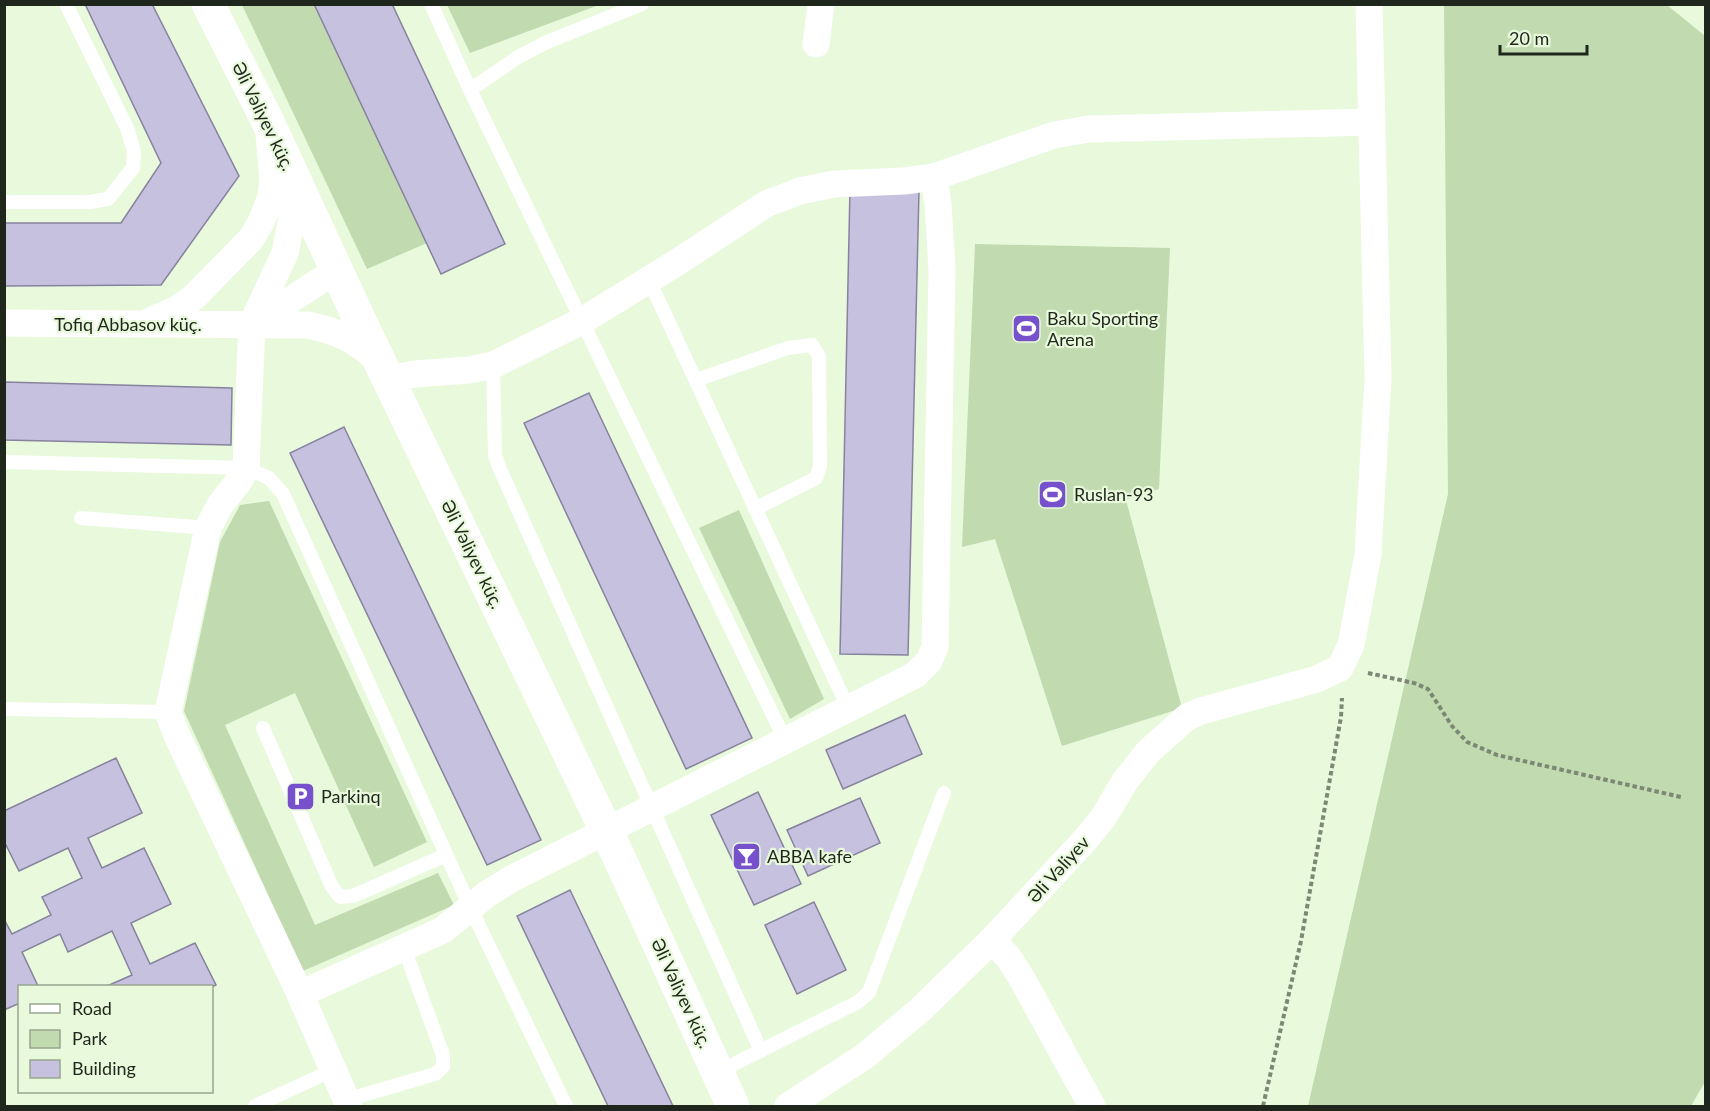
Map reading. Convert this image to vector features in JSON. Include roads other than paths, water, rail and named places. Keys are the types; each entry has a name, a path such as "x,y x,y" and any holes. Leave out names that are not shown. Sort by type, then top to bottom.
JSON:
{"street":[{"name":"Əli Vəliyev küç.","path":"208,4 268,122 607,832 734,1107"},
{"path":"816,44 821,4"},
{"path":"385,371 415,374 470,370 493,365 582,321 766,204 800,191 834,184 904,182 934,177 1054,135 1089,129 1372,122 1370,4"},
{"path":"146,323 177,309 194,297 251,239 256,231 271,197 273,179 268,122"},
{"name":"Əli Vəliyev","path":"788,1107 865,1056 920,1010 992,940 1085,840 1103,818 1125,781 1148,752 1187,717 1201,711 1317,679 1340,668 1351,645 1368,554 1378,378 1372,122"},
{"path":"300,994 443,930 470,907 513,878 849,710 915,675 929,662 935,647 942,270 934,177"},
{"path":"294,178 291,223 285,253 252,324 246,468 220,505 208,528 168,712 178,738 300,994 348,1103"},
{"path":"252,324 337,270"},
{"name":"Tofiq Abbasov küç.","path":"4,323 308,325 335,331 358,343 385,371"},
{"path":"992,940 1022,977 1092,1107"}],"lane":[{"path":"4,202 90,202 108,199 133,168 134,150 127,128 66,4"},
{"path":"431,4 470,90 786,742"},
{"path":"470,90 518,57 547,42 642,4"},
{"path":"649,280 849,710"},
{"path":"696,380 789,348 812,345 819,356 820,466 816,478 755,509"},
{"path":"493,365 495,455 499,467 761,1050"},
{"path":"4,462 246,468 269,478 283,494 470,907 566,1107"},
{"path":"81,518 208,528"},
{"path":"4,709 168,712"},
{"path":"263,728 332,887 340,897 353,896 446,855"},
{"path":"718,1072 858,1002 869,992 944,793"},
{"path":"348,1103 435,1074 443,1067 443,1055 404,948"},
{"path":"255,1107 333,1070"}],"place":[{"name":"Baku Sporting Arena","path":"1026,328"},
{"name":"Ruslan-93","path":"1053,494"},
{"name":"Parkinq","path":"300,796"},
{"name":"ABBA kafe","path":"746,856"}]}
